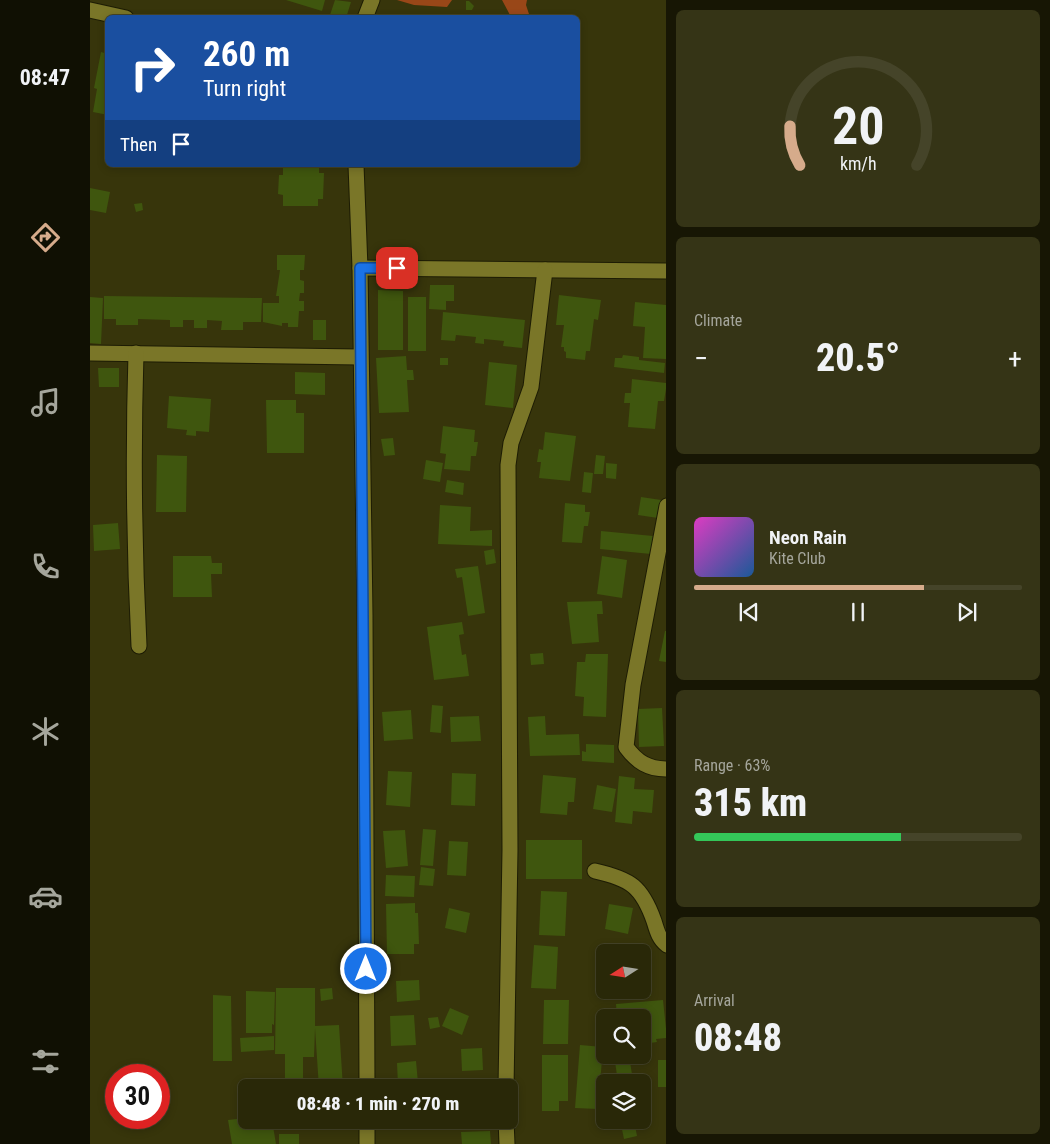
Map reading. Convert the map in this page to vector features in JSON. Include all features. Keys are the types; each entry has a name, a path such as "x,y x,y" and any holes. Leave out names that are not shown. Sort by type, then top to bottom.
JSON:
{"street":[{"path":"366,15 372,0"},
{"path":"90,10 112,15"},
{"path":"356,167 360,268 365,615 367,1079"},
{"path":"360,268 666,272"},
{"path":"506,1079 510,850 508,465 511,443 531,387 545,270"},
{"path":"90,353 360,358"},
{"path":"136,354 133,456 134,550 139,646"},
{"path":"666,506 633,685 626,748 632,756 652,769 666,769"},
{"path":"596,871 620,876 639,891 650,911 660,940 666,946"},
{"path":"367,1129 367,1144"},
{"path":"506,1129 507,1144"}],"shaded area":[{"path":"397,0 452,0 447,7 414,5"},
{"path":"502,0 527,0 526,5 529,15 510,15"}],"building":[{"path":"286,0 325,0 322,11"},
{"path":"335,0 351,2 347,15 330,15"},
{"path":"466,1 469,1 474,6 472,10 466,10"},
{"path":"101,52 105,53 105,114 93,112 97,89 94,88"},
{"path":"283,167 319,167 319,173 324,173 323,199 318,199 318,206 283,206 283,195 278,194 279,175 283,175"},
{"path":"90,188 110,192 106,213 90,210"},
{"path":"142,203 143,210 136,212 134,204"},
{"path":"277,255 305,255 304,270 300,270 300,280 304,281 304,293 300,293 299,301 304,301 304,311 299,311 298,327 288,327 288,323 282,323 282,326 263,322 263,303 279,303 279,296 276,296 280,270 277,270"},
{"path":"430,285 454,285 454,301 446,301 446,310 429,309"},
{"path":"378,290 403,291 403,350 378,350"},
{"path":"559,295 601,300 598,320 594,319 590,351 586,351 585,360 566,358 564,347 561,347 564,325 556,325"},
{"path":"104,296 262,298 261,322 243,322 243,330 221,330 222,321 207,320 207,328 194,328 194,320 183,320 183,327 170,327 170,320 138,319 138,325 116,325 116,319 104,319"},
{"path":"90,297 103,298 101,344 90,343"},
{"path":"408,297 426,297 426,351 408,351"},
{"path":"635,302 666,305 666,359 643,358 645,327 633,326"},
{"path":"443,312 525,320 522,348 503,346 504,341 484,339 484,344 475,343 476,337 456,335 455,341 441,340"},
{"path":"313,320 326,320 326,340 313,340"},
{"path":"623,355 639,357 639,360 665,363 664,373 614,367 615,358 622,358"},
{"path":"406,356 407,370 413,370 414,380 407,380 409,412 379,413 376,358"},
{"path":"440,358 448,358 448,365 440,365"},
{"path":"489,362 517,365 513,408 485,405"},
{"path":"98,368 119,368 119,387 99,387"},
{"path":"295,372 325,373 325,395 295,394"},
{"path":"632,379 666,383 664,401 658,401 655,429 628,427 630,403 624,403 625,393 631,393"},
{"path":"169,396 211,399 209,432 196,431 196,436 186,435 187,430 167,428"},
{"path":"266,400 296,400 296,413 304,413 304,453 267,453"},
{"path":"443,426 475,430 474,442 478,442 476,456 471,456 470,471 444,469 446,454 440,453"},
{"path":"545,432 576,436 570,481 539,478 541,462 537,462 539,449 543,450"},
{"path":"393,438 395,455 384,456 381,439"},
{"path":"157,455 187,456 186,512 156,512"},
{"path":"596,455 605,456 603,474 594,474"},
{"path":"426,460 443,463 440,482 423,479"},
{"path":"606,463 617,464 616,479 606,478"},
{"path":"584,472 593,473 591,493 582,492"},
{"path":"447,480 464,483 463,495 445,492"},
{"path":"641,497 661,500 658,518 638,515"},
{"path":"565,503 585,505 585,512 590,512 588,526 584,526 582,543 562,542"},
{"path":"440,505 471,507 470,531 492,530 492,546 438,544"},
{"path":"118,523 120,549 94,551 93,525"},
{"path":"601,531 653,536 651,554 600,549"},
{"path":"494,549 496,563 486,565 484,551"},
{"path":"173,556 211,556 212,563 222,563 222,574 211,574 212,597 173,597"},
{"path":"602,556 627,560 622,598 597,594"},
{"path":"478,566 485,613 468,616 462,577 457,578 455,569"},
{"path":"602,601 603,614 597,614 599,642 572,644 567,602"},
{"path":"462,622 464,634 459,635 462,655 466,654 469,676 434,680 427,627"},
{"path":"665,631 666,631 666,662 659,661"},
{"path":"543,653 544,664 531,665 530,654"},
{"path":"586,654 608,654 606,717 583,716 584,697 575,696 577,662 585,662"},
{"path":"432,705 443,706 441,733 430,732"},
{"path":"662,708 664,746 639,747 638,709"},
{"path":"411,710 413,739 384,741 382,712"},
{"path":"479,716 481,741 451,742 450,717"},
{"path":"545,716 546,735 579,734 580,755 530,756 528,717"},
{"path":"586,744 614,745 614,763 582,761 582,751 586,752"},
{"path":"388,771 412,772 410,807 386,805"},
{"path":"452,773 476,774 475,806 451,805"},
{"path":"543,775 576,778 574,802 568,802 567,815 540,813"},
{"path":"619,776 635,778 634,789 654,790 652,813 633,811 632,824 615,822"},
{"path":"597,785 616,789 612,812 593,809"},
{"path":"423,829 436,830 433,866 420,865"},
{"path":"405,830 408,866 386,868 383,831"},
{"path":"526,840 582,840 582,879 526,879"},
{"path":"449,841 468,842 466,876 447,875"},
{"path":"421,867 435,869 433,886 419,885"},
{"path":"386,875 415,876 414,897 385,896"},
{"path":"541,891 567,892 565,936 539,935"},
{"path":"415,903 415,913 418,913 419,944 414,944 414,954 387,954 386,904"},
{"path":"609,904 633,908 628,934 605,929"},
{"path":"449,908 470,913 466,933 445,928"},
{"path":"534,945 558,947 556,989 531,988"},
{"path":"419,980 420,1000 397,1002 396,981"},
{"path":"276,988 315,988 315,1026 339,1025 342,1079 318,1079 315,1028 314,1057 303,1057 303,1079 285,1079 285,1054 275,1054"},
{"path":"332,988 333,999 321,1001 320,989"},
{"path":"246,991 275,992 272,1033 246,1033"},
{"path":"213,995 231,996 232,1061 213,1061"},
{"path":"544,1000 569,1000 568,1044 543,1044"},
{"path":"663,1000 666,1038 656,1039 657,1042 651,1043 651,1009 616,1009 616,1004"},
{"path":"450,1008 469,1016 462,1035 442,1026"},
{"path":"414,1015 416,1045 391,1046 390,1016"},
{"path":"438,1017 440,1027 430,1029 428,1018"},
{"path":"274,1036 274,1050 241,1052 240,1038"},
{"path":"580,1045 596,1046 596,1064 602,1064 601,1074 596,1074 596,1109 575,1108"},
{"path":"482,1048 483,1070 462,1071 461,1049"},
{"path":"542,1055 568,1055 568,1101 559,1101 559,1111 542,1111"},
{"path":"658,1060 666,1060 666,1087 658,1087"},
{"path":"416,1061 418,1079 398,1079 397,1063"},
{"path":"615,1064 630,1064 632,1074 617,1074"},
{"path":"238,1119 238,1129 274,1129 276,1144 232,1144 228,1120"},
{"path":"622,1129 636,1129 637,1136 624,1139"},
{"path":"490,1131 491,1144 462,1144 461,1132"},
{"path":"279,1134 299,1134 299,1144 279,1144"}],"route":[{"path":"366,969 365,615 360,268 397,268"}]}
